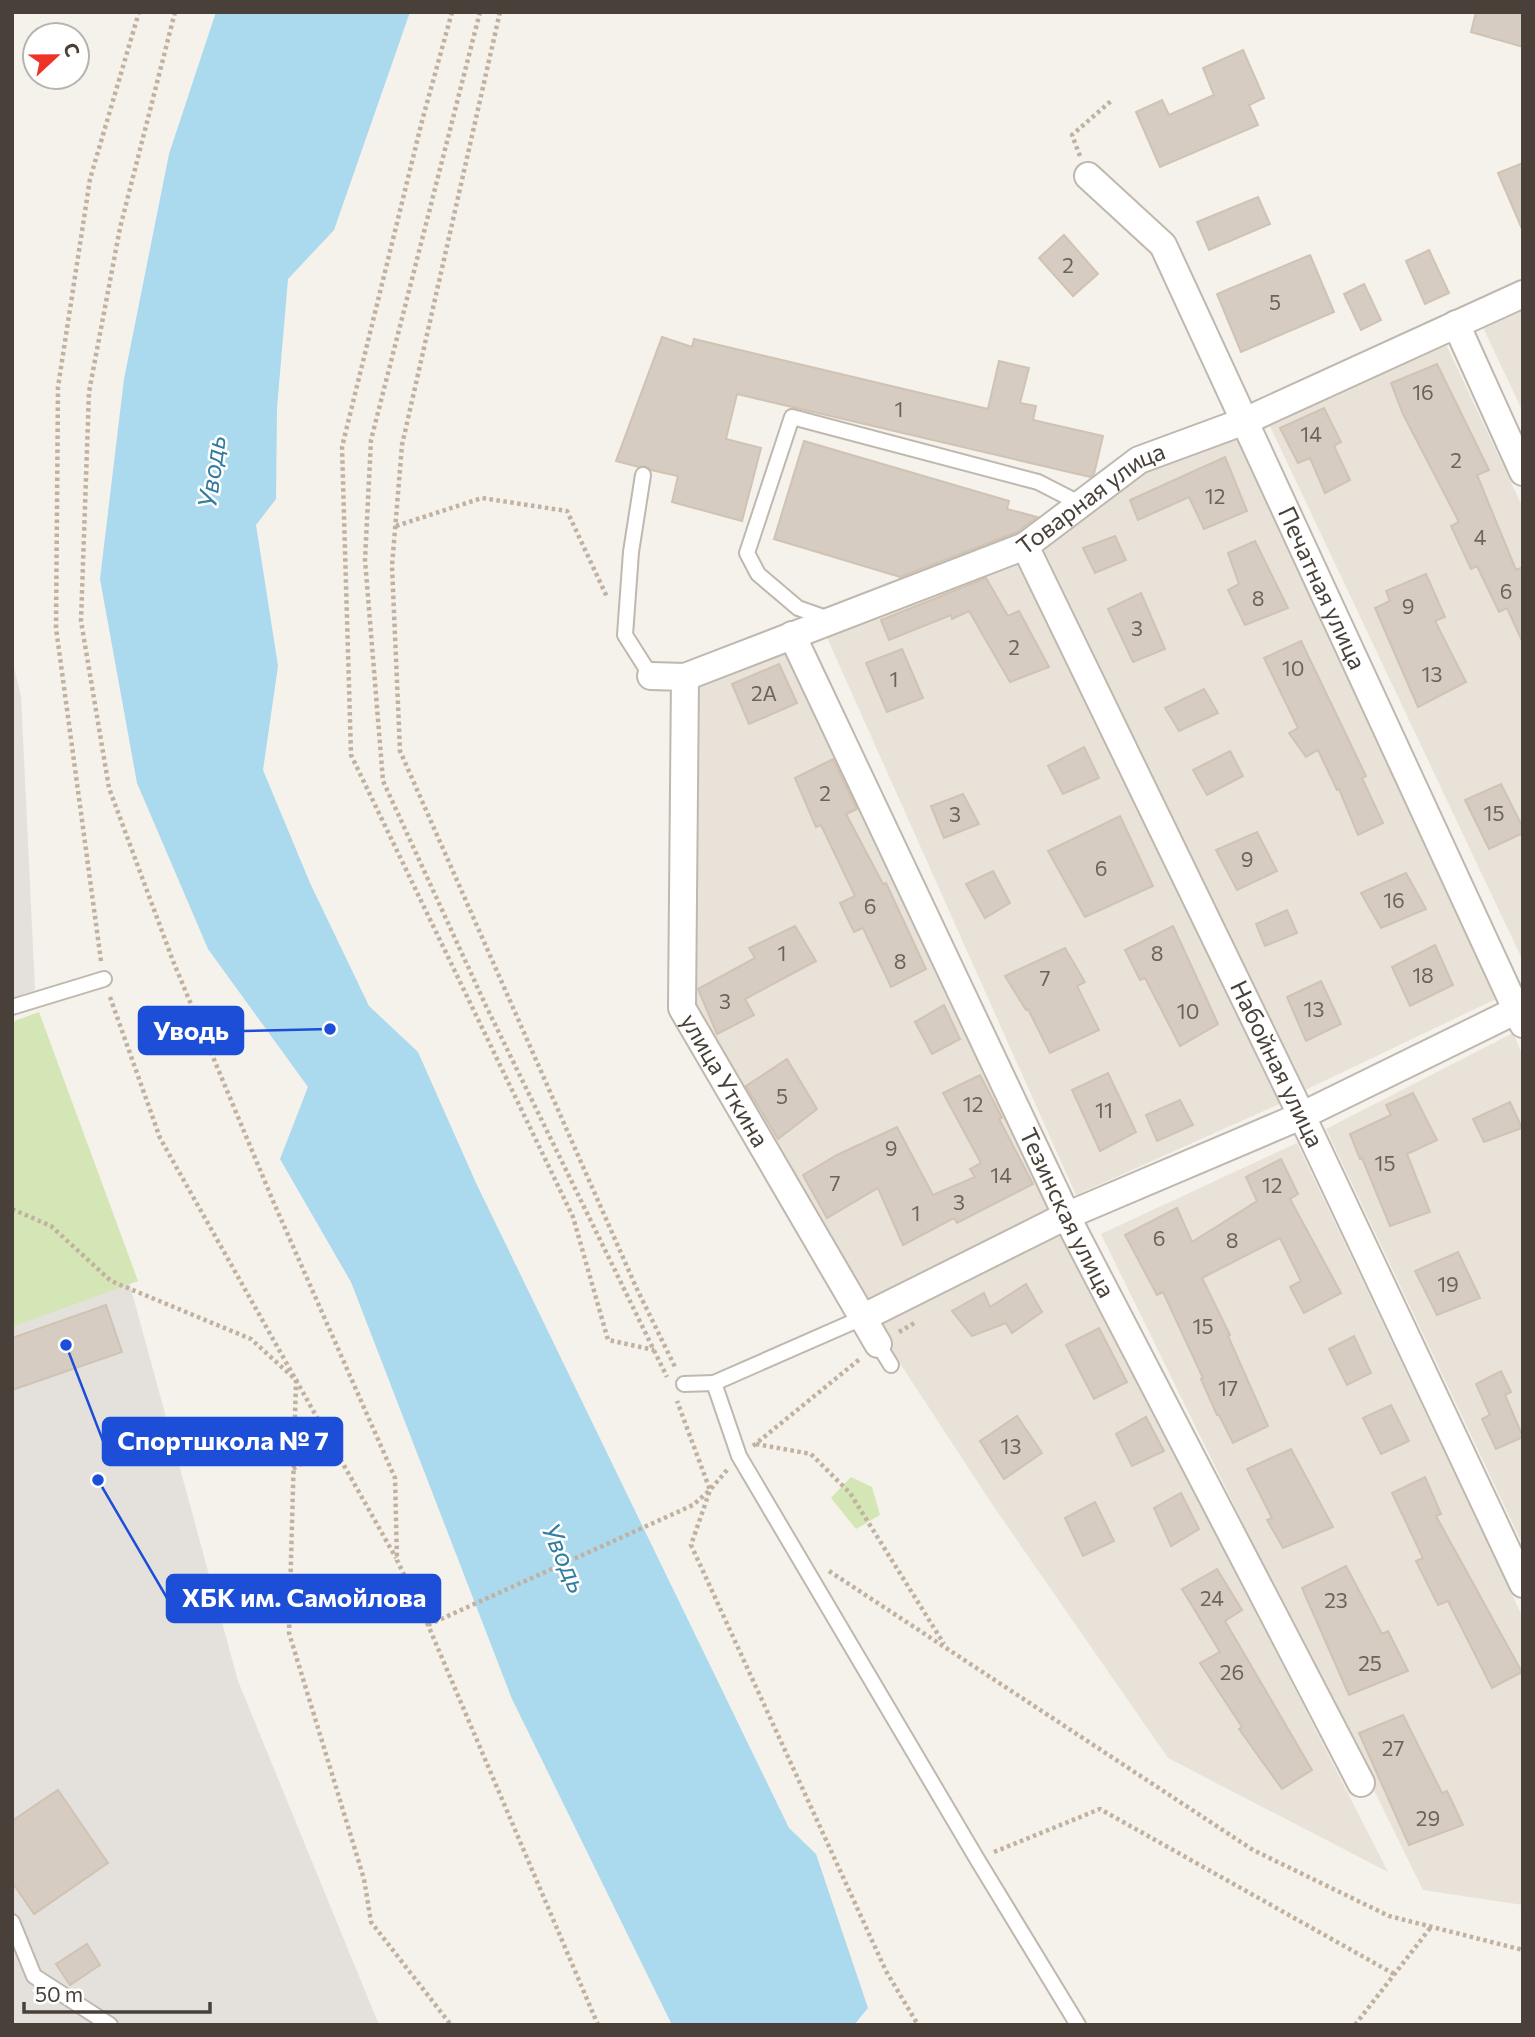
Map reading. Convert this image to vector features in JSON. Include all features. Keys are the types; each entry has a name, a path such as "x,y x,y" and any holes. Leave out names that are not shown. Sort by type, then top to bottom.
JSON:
{"street":[{"name":"Печатная улица","path":"1088,176 1163,245 1521,1014"},
{"name":"Товарная улица","path":"651,676 685,677 1025,546 1139,460 1245,421 1523,294"},
{"path":"1456,324 1523,472"},
{"name":"Набойная улица","path":"1025,546 1301,1116 1523,1584"},
{"name":"Тезинская улица","path":"792,635 1066,1216 1361,1783"},
{"name":"улица Уткина","path":"685,677 682,1008 884,1355"},
{"path":"862,1318 1066,1216 1301,1116 1521,1014"}],"lane":[{"path":"831,620 798,608 758,574 747,552 792,417 1038,482 1081,504"},
{"path":"643,475 631,552 625,635 651,676"},
{"path":"12,1007 104,979"},
{"path":"678,1387 715,1383 862,1318"},
{"path":"715,1383 739,1456 1078,2025"},
{"path":"12,1922 34,1976 110,2025"}],"path":[{"path":"139,12 90,179 58,387 56,628 104,979 160,1138 397,1560 428,1625 598,2025"},
{"path":"175,12 120,228 89,392 81,621 109,788 173,961 273,1201 395,1478 397,1560"},
{"path":"452,12 422,121 342,447 351,755 573,1217 608,1340 654,1350"},
{"path":"481,12 371,440 365,560 383,781 486,1006 668,1380"},
{"path":"499,12 402,445 392,566 400,751 678,1387 710,1490 691,1545 886,1971 918,2025"},
{"path":"1088,176 1072,135 1111,101"},
{"path":"396,526 482,498 567,511 608,598"},
{"path":"12,1209 51,1226 111,1281 251,1339 296,1380"},
{"path":"428,1625 693,1505 710,1490 739,1456 884,1355"},
{"path":"296,1380 289,1633 364,1878 371,1922 451,2025"},
{"path":"292,1470 332,1444"},
{"path":"755,1444 811,1454 849,1493 946,1648"},
{"path":"825,1568 1253,1850 1389,1916 1523,1951"},
{"path":"977,1859 1100,1809 1394,1974"},
{"path":"1355,2025 1431,1927"}],"shaded area":[{"path":"1523,304 1523,412 1481,323"},
{"path":"1444,340 1523,508 1523,961 1268,422"},
{"path":"1242,433 1496,999 1301,1092 1036,550 1139,473"},
{"path":"1018,563 1284,1102 1076,1195 825,633"},
{"path":"789,649 1053,1213 863,1308 690,1003 698,688"},
{"path":"12,659 21,696 35,990 12,998"},
{"path":"1513,1033 1523,1056 1523,1545 1326,1129"},
{"path":"1297,1143 1523,1618 1523,1905 1423,1890 1101,1234"},
{"path":"12,1212 128,1278 238,1681 379,2025 12,2025"},
{"path":"1059,1226 1388,1872 1168,1758 992,1504 871,1319"}],"green space":[{"path":"39,1012 138,1281 12,1327 12,1022"},
{"path":"851,1477 872,1487 880,1515 856,1529 831,1498"}],"water":[{"name":"Уводь","path":"216,12 410,12 334,230 288,279 277,408 276,499 256,525 278,666 263,770 310,883 369,1006 418,1052 476,1183 789,1828 816,1854 868,2008 854,2025 672,2025 512,1699 351,1282 280,1159 308,1087 208,949 137,783 100,579 124,379 169,154"}],"building":[{"path":"1476,12 1523,12 1523,47 1471,32"},
{"path":"1243,50 1264,98 1249,105 1258,125 1160,167 1136,112 1162,100 1169,115 1214,95 1203,68"},
{"path":"1523,163 1523,231 1498,173"},
{"path":"1258,197 1270,224 1209,250 1197,222"},
{"path":"1064,235 1098,274 1073,296 1039,258"},
{"path":"1429,250 1449,293 1425,304 1406,261"},
{"path":"1310,255 1334,312 1241,352 1217,294"},
{"path":"1364,284 1381,320 1361,330 1344,294"},
{"path":"662,337 692,347 694,339 988,409 999,361 1029,368 1020,403 1036,406 1033,420 1103,436 1094,474 1090,477 737,394 726,439 761,448 742,521 672,502 678,476 616,461"},
{"path":"1437,364 1489,470 1477,475 1516,570 1523,567 1523,643 1507,608 1499,612 1477,566 1471,569 1451,526 1459,522 1403,414 1391,383"},
{"path":"1324,408 1341,442 1334,446 1350,480 1325,493 1310,458 1298,463 1280,428"},
{"path":"804,441 1009,501 1007,509 1037,517 1017,532 900,577 774,539"},
{"path":"1225,457 1247,511 1204,529 1189,497 1138,520 1130,500"},
{"path":"1115,536 1126,560 1095,573 1083,548"},
{"path":"1255,541 1288,608 1245,625 1228,590 1239,584 1228,553"},
{"path":"1426,574 1445,617 1435,621 1466,682 1418,707 1375,608 1390,601 1386,591"},
{"path":"986,578 1008,616 1019,611 1049,667 1010,682 969,611 952,619 951,615 889,640 881,620"},
{"path":"1141,593 1165,649 1133,662 1108,609"},
{"path":"1301,641 1366,776 1362,778 1383,823 1358,835 1339,789 1337,790 1318,750 1306,757 1289,733 1298,728 1264,658"},
{"path":"902,649 923,698 887,712 866,663"},
{"path":"779,664 797,703 749,724 732,684"},
{"path":"1204,689 1218,713 1179,731 1165,708"},
{"path":"1084,747 1099,778 1063,794 1048,766"},
{"path":"1230,751 1243,776 1207,795 1193,770"},
{"path":"833,759 857,809 846,814 883,884 886,883 926,969 891,987 863,928 854,932 840,903 855,896 821,825 816,827 795,778"},
{"path":"1501,784 1523,833 1489,849 1465,800"},
{"path":"963,794 979,824 944,838 931,806"},
{"path":"1120,816 1153,886 1085,917 1048,851"},
{"path":"1257,832 1277,871 1237,890 1216,850"},
{"path":"993,871 1010,903 985,918 966,884"},
{"path":"1406,873 1426,909 1381,928 1361,893"},
{"path":"1287,910 1297,933 1265,946 1256,924"},
{"path":"795,926 816,961 745,999 754,1015 717,1034 698,989 755,958 749,948"},
{"path":"1173,926 1218,1024 1180,1046 1145,978 1140,980 1125,950"},
{"path":"1435,945 1453,985 1410,1006 1392,967"},
{"path":"1065,948 1085,982 1077,986 1099,1030 1050,1053 1028,1009 1026,1010 1005,976"},
{"path":"1321,981 1341,1024 1306,1041 1287,997"},
{"path":"944,1005 960,1039 932,1054 915,1022"},
{"path":"787,1059 817,1109 778,1139 746,1086"},
{"path":"1108,1073 1136,1132 1100,1151 1072,1090"},
{"path":"980,1075 1002,1118 999,1119 1033,1184 957,1223 954,1218 903,1245 878,1188 827,1218 803,1175 837,1155 897,1127 933,1195 975,1177 970,1169 981,1163 943,1093"},
{"path":"1413,1093 1437,1140 1407,1154 1430,1212 1390,1226 1350,1134 1391,1115 1386,1105"},
{"path":"1180,1100 1193,1125 1157,1141 1146,1115"},
{"path":"1510,1102 1522,1128 1484,1142 1473,1119"},
{"path":"1281,1159 1298,1194 1290,1199 1341,1293 1304,1313 1290,1287 1301,1281 1280,1238 1202,1278 1230,1335 1228,1336 1268,1426 1233,1443 1217,1415 1163,1292 1157,1295 1125,1235 1177,1208 1192,1242 1257,1201 1246,1177"},
{"path":"1458,1252 1480,1298 1437,1315 1415,1271"},
{"path":"1026,1284 1042,1312 1012,1333 1006,1323 972,1336 952,1311 984,1293 990,1307"},
{"path":"106,1305 122,1352 12,1390 12,1338"},
{"path":"1099,1328 1127,1382 1094,1399 1066,1345"},
{"path":"1354,1336 1371,1373 1347,1385 1329,1349"},
{"path":"1501,1371 1511,1392 1505,1395 1523,1437 1496,1449 1482,1419 1490,1415 1476,1384"},
{"path":"1391,1405 1409,1441 1381,1454 1363,1418"},
{"path":"1017,1416 1042,1453 1004,1479 980,1441"},
{"path":"1146,1417 1164,1451 1132,1466 1116,1434"},
{"path":"1291,1449 1333,1527 1283,1548 1267,1520 1272,1518 1247,1469"},
{"path":"1425,1477 1441,1514 1436,1516 1522,1672 1492,1688 1448,1601 1438,1605 1416,1561 1423,1558 1392,1493"},
{"path":"1181,1493 1199,1529 1171,1546 1154,1508"},
{"path":"1095,1502 1114,1541 1083,1556 1065,1518"},
{"path":"1346,1566 1382,1634 1388,1631 1408,1671 1349,1695 1302,1588"},
{"path":"1217,1569 1242,1610 1225,1621 1312,1770 1282,1789 1239,1729 1242,1727 1200,1663 1220,1652 1182,1589"},
{"path":"1403,1715 1442,1793 1447,1791 1463,1825 1409,1845 1359,1733"},
{"path":"58,1790 108,1863 34,1914 12,1882 12,1821"},
{"path":"87,1944 100,1965 70,1985 56,1964"}],"place":[{"name":"Уводь","path":"330,1029"},
{"name":"Спортшкола № 7","path":"66,1345"},
{"name":"ХБК им. Самойлова","path":"98,1480"}]}
